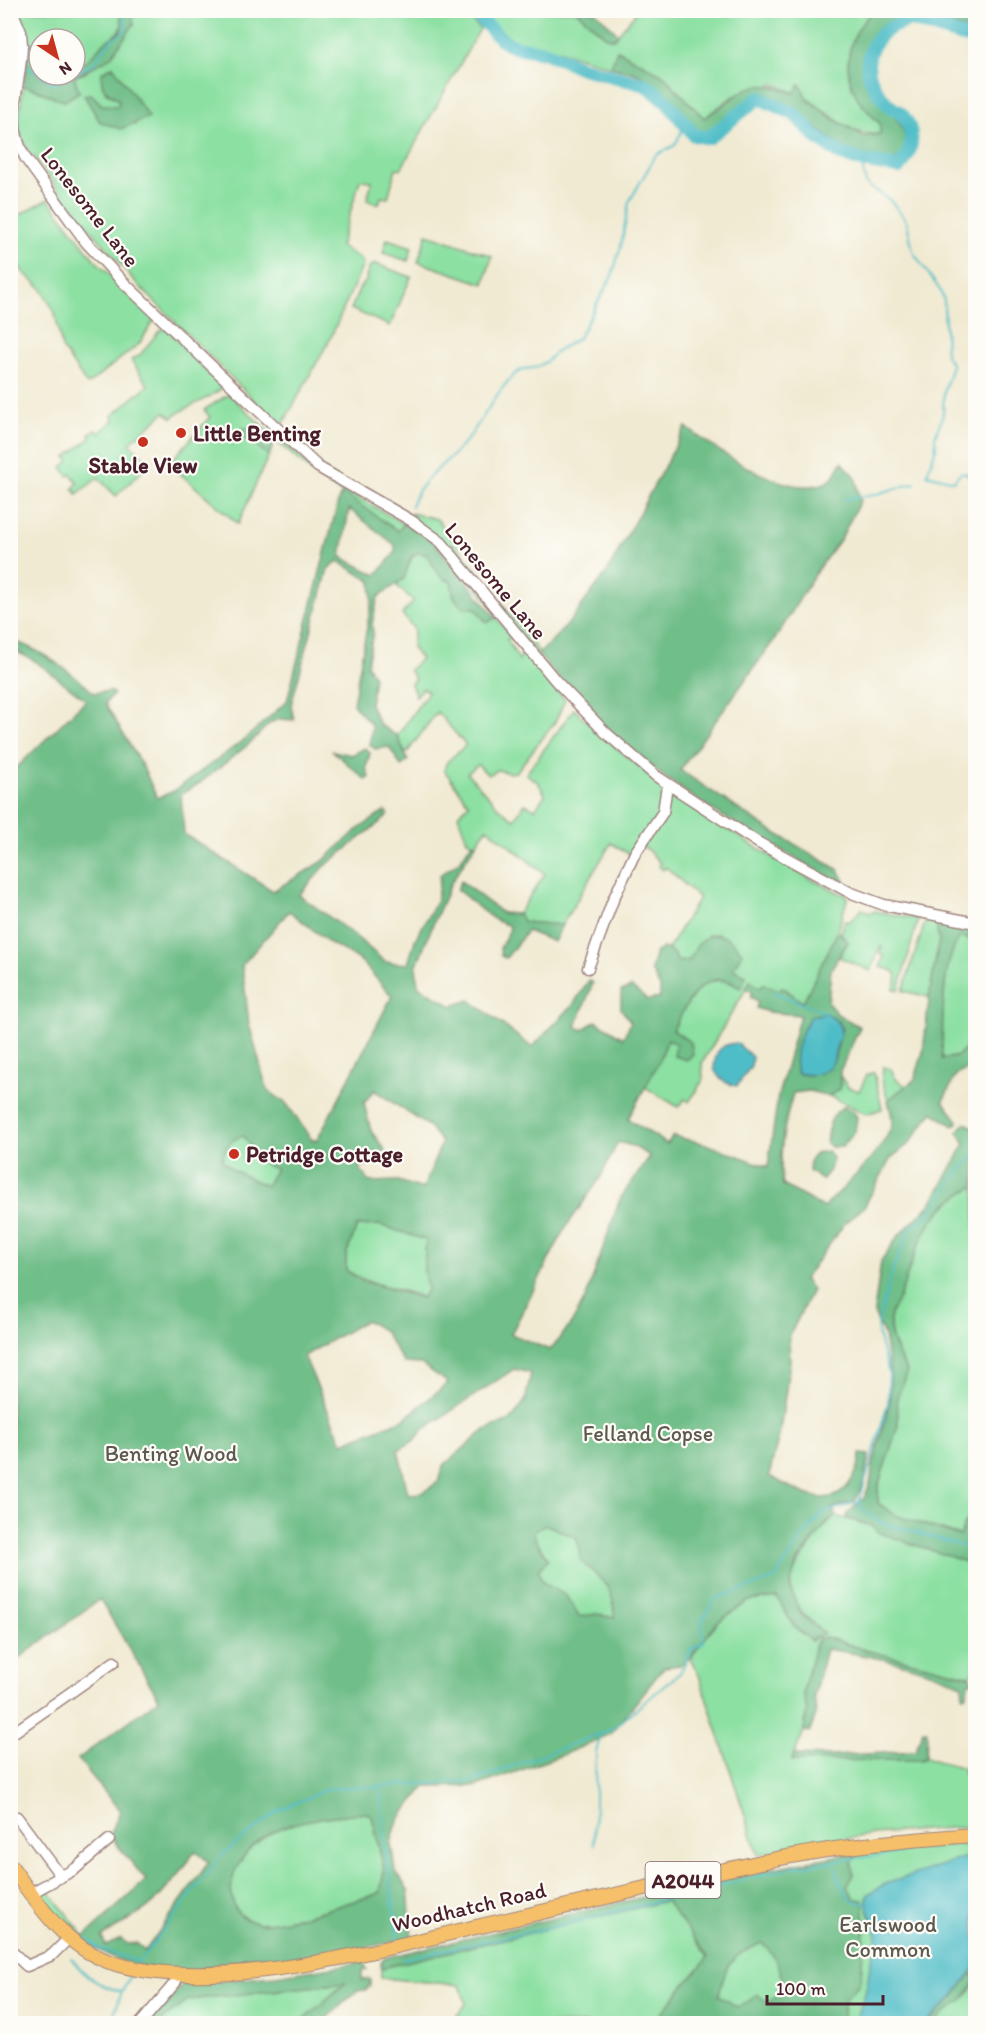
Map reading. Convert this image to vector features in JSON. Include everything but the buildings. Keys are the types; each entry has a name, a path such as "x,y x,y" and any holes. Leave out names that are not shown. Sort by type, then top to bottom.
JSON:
{"main road":[{"name":"Woodhatch Road","path":"10,1864 69,1938 91,1954 132,1968 179,1974 247,1971 370,1951 815,1850 975,1835"}],"street":[{"name":"Lonesome Lane","path":"12,10 21,33 20,77 12,122 19,148 48,191 104,263 269,423 318,467 412,521 441,542 574,702 637,760 670,785 810,873 864,899 975,923"},
{"path":"588,968 613,900 635,853 663,812 666,792 670,785"},
{"path":"10,1735 114,1662"},
{"path":"17,1817 60,1875"},
{"path":"31,1893 60,1875 75,1869 109,1840"},
{"path":"10,1950 27,1966 52,1955 69,1938"},
{"path":"140,2024 175,1983 179,1974"}],"green space":[{"path":"874,10 975,13 975,30 925,18 908,17 891,23 880,31 869,45 864,58 864,73 877,97 903,130 906,143 902,158 880,161 861,157 843,147 792,110 773,101 753,97 711,133 694,130 670,100 655,86 636,74 611,67 617,50 663,75 704,118 754,86 778,87 794,93 800,84 807,99 835,120 864,136 880,134 880,124 858,99 851,84 848,61 859,28"},
{"path":"18,11 120,11 122,18 121,29 87,60 87,27 27,27 26,41"},
{"path":"120,11 131,11 134,24 111,57 87,70 87,61 107,40 120,33 122,24"},
{"path":"131,11 462,11 480,29 401,169 396,168 388,198 381,197 379,204 367,200 372,181 360,180 340,246 362,260 363,265 331,337 283,424 277,423 138,285 63,197 36,158 29,154 18,129 23,86 65,101 79,92 77,87 87,87 87,71 134,24","holes":["113,66 135,125 101,105 118,106 119,100 105,92","91,94 101,105 84,95"]},
{"path":"480,11 576,11 605,36 614,39 637,11 874,11 859,29 848,61 851,84 858,99 880,124 880,134 851,129 805,98 774,84 732,97 704,118 663,75 618,50 611,67 551,48 530,47 503,33"},
{"path":"576,11 595,11 618,34 614,39 605,36"},
{"path":"27,61 27,87 78,87 79,91 65,101 23,86"},
{"path":"113,66 149,117 121,129 100,122 84,95 91,94 102,105 118,106 119,100 105,90 102,83 102,72"},
{"path":"48,199 94,259 155,319 139,344 87,385 62,348 55,313 41,288 22,271 11,251 10,220"},
{"path":"427,234 492,256 484,284 418,262"},
{"path":"387,239 412,247 408,261 383,253"},
{"path":"376,264 411,277 390,326 351,309 360,287 367,280 370,266"},
{"path":"167,329 222,388 172,418 165,412 133,440 130,444 150,463 116,496 98,478 77,494 73,488 78,483 71,474 68,476 62,467 69,461 66,457 91,438 89,434 96,430 99,433 114,420 112,416 148,385 131,360 140,355 160,330"},
{"path":"229,394 276,439 238,524 169,464 210,417 204,410"},
{"path":"260,423 276,439 269,456 250,440 243,439 238,432 241,429 253,428"},
{"path":"686,427 734,460 775,480 795,485 813,486 831,480 842,462 855,476 860,501 840,540 818,569 777,636 680,770 770,830 839,870 845,881 841,884 722,816 665,777 603,724 538,655 568,624 607,572"},
{"path":"282,441 326,479 404,524 398,531 325,482 279,444"},
{"path":"343,493 398,531 404,524 427,535 496,617 487,623 475,608 462,608 454,597 451,582 441,577 426,554 417,553 411,557 404,579 378,597 367,665 374,677 370,704 379,724 397,736 408,761 401,766 389,747 375,749 370,745 372,726 353,704 372,600 371,581 338,561 328,569 291,705 294,720 278,719 269,724 249,744 200,783 181,794 184,834 273,891 322,862 357,830 385,811 388,814 384,819 325,866 299,895 353,934 385,962 408,964 415,940 437,900 440,875 460,861 471,844 476,844 452,881 433,924 416,967 418,986 452,1006 470,1000 532,1047 573,1005 589,980 593,983 576,1026 582,1030 596,1021 623,1038 631,1022 621,1009 621,991 631,987 648,1000 660,998 660,987 651,970 656,952 663,948 672,953 678,962 690,960 700,942 706,937 720,935 727,938 742,953 733,969 746,976 740,988 728,981 717,980 699,989 691,998 673,1030 691,1043 693,1054 687,1060 674,1056 676,1044 668,1039 659,1062 628,1119 667,1144 673,1136 706,1144 768,1167 778,1096 800,1015 768,1012 756,1008 758,1001 750,997 752,992 746,988 750,981 760,988 763,984 780,990 782,987 803,1002 838,931 848,942 831,969 828,1003 837,1014 860,1027 840,1071 840,1089 829,1096 809,1091 793,1093 781,1150 783,1185 824,1208 863,1167 889,1133 892,1123 888,1100 915,1079 923,1052 939,940 937,931 939,921 975,929 975,940 960,937 949,963 944,995 942,1059 958,1056 975,1037 975,1065 956,1075 943,1101 958,1121 954,1126 932,1112 909,1144 891,1158 864,1207 845,1223 804,1279 812,1290 789,1337 790,1361 780,1431 769,1476 810,1496 831,1497 841,1493 849,1484 857,1470 860,1454 869,1455 863,1485 855,1501 832,1508 836,1516 827,1522 796,1564 790,1587 800,1613 824,1633 811,1641 793,1625 777,1597 748,1601 717,1623 690,1658 680,1665 664,1667 611,1734 565,1754 477,1786 425,1787 398,1820 391,1843 395,1870 408,1890 412,1938 266,1966 190,1971 154,1969 116,1959 80,1941 146,1880 110,1836 120,1811 78,1759 159,1699 100,1599 11,1664 11,773 86,700 35,661 11,649 10,640 33,649 55,662 94,693 111,691 114,694 105,703 144,769 157,798 174,791 245,739 287,701 339,498","holes":["349,509 395,545 395,553 376,575 341,557","289,911 330,943 361,961 392,996 317,1140 312,1140 286,1103 267,1090 249,1024 242,965","839,1021 842,1027 834,1060 811,1075 800,1074 796,1068 798,1044","374,1090 427,1125 442,1142 423,1189 398,1181 369,1182 359,1167 376,1163 385,1150 371,1131 364,1103","243,1136 259,1159 276,1169 266,1186 233,1170 222,1160 232,1141","618,1142 633,1146 650,1156 620,1199 586,1297 571,1324 550,1350 511,1334 564,1230 600,1178","380,1225 426,1240 424,1270 427,1290 423,1298 362,1281 346,1270 346,1255 357,1226","366,1320 384,1331 404,1363 421,1364 448,1383 404,1419 342,1443 304,1356","514,1369 531,1373 525,1401 512,1419 485,1430 443,1466 438,1482 422,1493 408,1494 398,1450 415,1440 423,1430","545,1524 577,1538 581,1561 601,1579 610,1592 613,1599 614,1618 596,1614 579,1617 566,1596 542,1582 538,1570 548,1559 535,1539 534,1531","367,1813 372,1816 384,1870 380,1893 319,1912 271,1923 254,1922 239,1913 233,1902 231,1890 233,1878 237,1867 251,1848 281,1828 335,1816","195,1851 209,1862 145,1951 137,1943 128,1944 121,1939 106,1946 102,1937 153,1904 178,1876"]},
{"path":"411,513 437,519 539,652 538,655 412,517"},
{"path":"417,553 426,554 441,577 451,582 454,597 475,608 484,618 496,617 512,638 507,639 519,660 524,653 565,700 555,722 516,772 498,770 488,775 478,765 467,773 500,809 514,819 525,804 535,809 545,795 538,782 526,774 574,709 643,770 690,804 787,866 848,896 838,931 803,1002 782,987 780,990 761,988 750,982 702,1063 703,1080 689,1102 685,1099 678,1107 645,1087 668,1039 676,1044 691,1043 673,1030 691,998 707,983 728,982 740,988 746,976 733,969 724,937 717,934 708,935 690,960 677,962 675,955 668,949 699,898 666,867 663,870 659,866 660,863 646,848 637,846 632,856 611,843 562,925 524,922 518,914 545,874 487,828 476,844 467,840 458,815 469,804 444,770 447,762 466,745 437,712 406,754 397,736 428,692 423,688 416,696 411,684 415,678 409,670 421,659 412,648 414,629 402,614 414,601 396,585"},
{"path":"365,748 370,753 366,768 369,777 366,780 333,751 352,755"},
{"path":"461,881 502,913 518,914 524,922 562,925 554,942 527,931 506,958 501,956 500,948 510,929 508,925 489,916 457,890"},
{"path":"862,909 870,913 875,911 918,919 899,990 894,989 897,976 894,971 880,967 884,956 880,954 882,947 880,947 871,971 839,957 848,942 841,933 845,921 849,922"},
{"path":"926,919 939,921 937,931 939,940 929,997 903,991"},
{"path":"960,937 975,940 975,1037 958,1056 942,1059 946,979 949,963"},
{"path":"883,1067 891,1069 896,1079 906,1086 888,1100 882,1080"},
{"path":"874,1072 882,1109 866,1114 829,1096 840,1089 840,1076 848,1087 859,1091 867,1075"},
{"path":"843,1107 852,1110 857,1117 855,1132 842,1147 831,1147 826,1143 829,1127 832,1118"},
{"path":"965,1123 975,1128 975,1186 945,1206 926,1230 891,1314 891,1336 907,1371 897,1398 898,1425 878,1486 878,1503 897,1516 961,1536 963,1526 975,1511 975,1530 967,1542 975,1545 975,1565 880,1533 872,1526 847,1518 847,1514 864,1498 870,1484 890,1401 890,1373 884,1336 874,1313 881,1261 898,1236 930,1205 965,1144 958,1131"},
{"path":"243,1135 252,1144 254,1156 276,1169 266,1187 233,1170 222,1160 229,1144 235,1138"},
{"path":"827,1151 833,1158 830,1170 822,1180 809,1171 810,1160 817,1153"},
{"path":"975,1186 975,1511 963,1526 961,1537 897,1516 878,1503 878,1486 898,1425 897,1398 907,1371 891,1336 891,1314 926,1230 945,1206"},
{"path":"380,1225 426,1240 424,1270 427,1290 423,1298 365,1280 346,1270 346,1255 357,1226"},
{"path":"836,1516 872,1526 881,1533 975,1565 975,1671 970,1676 865,1650 826,1637 819,1639 803,1691 807,1711 804,1731 792,1760 920,1760 926,1758 964,1768 963,1773 975,1777 975,1826 874,1834 758,1855 699,1675 690,1658 717,1623 748,1601 777,1597 793,1625 822,1631 800,1610 791,1591 791,1581 801,1559 822,1529"},
{"path":"545,1524 577,1538 581,1561 601,1579 610,1592 613,1599 614,1618 596,1614 579,1617 566,1596 542,1582 538,1570 548,1559 535,1539 534,1530"},
{"path":"826,1637 865,1650 970,1676 975,1682 968,1682 967,1695 963,1696 962,1685 930,1672 878,1658 826,1649 814,1695 816,1714 810,1732 804,1731 807,1711 803,1691 815,1646 819,1639"},
{"path":"923,1730 927,1731 926,1758 920,1760 792,1761 793,1755 832,1756 915,1751"},
{"path":"367,1813 372,1816 384,1870 380,1893 337,1907 271,1923 254,1922 239,1913 233,1901 231,1889 233,1878 243,1857 260,1840 281,1828 301,1822"},
{"name":"Earlswood Common","path":"975,1843 975,2023 489,2024 483,2017 473,2023 451,2023 466,2004 460,1985 381,1978 381,1968 733,1876 858,1852"},
{"path":"858,1852 852,1862 853,1874 847,1887 855,1899 863,1900 865,1922 861,1978 858,1985 845,1998 842,2023 653,2023 708,1957 666,1901 381,1968 384,1958 733,1876","holes":["762,1943 779,1966 782,1980 781,1994 767,2002 757,1994 745,2004 737,2007 719,1996 724,1976 731,1962 743,1952"]},
{"path":"51,1887 50,1893 85,1937 80,1941 45,1904 42,1896"},
{"path":"364,1962 367,1970 362,1971 362,1980 370,1979 370,1986 365,1990 357,1991 321,2023 300,2023 345,1983 188,2000 160,2023 147,2024 183,1984 276,1976"},
{"path":"972,1973 975,1983 964,1998 940,2016 936,2023 926,2024 953,1997"},
{"path":"345,1983 300,2023 160,2024 188,2000"}],"water":[{"path":"826,1013 834,1019 840,1029 834,1060 827,1069 818,1074 797,1073 796,1051 803,1029 811,1016"},
{"path":"737,1043 752,1057 751,1066 737,1086 723,1081 714,1069 717,1053 726,1045"},
{"path":"966,1857 975,1857 975,1968 953,1997 926,2023 854,2023 865,1995 877,1943 867,1906 868,1894 883,1885"}],"waterway":[{"path":"87,67 93,64 112,39 126,31 123,10"},
{"path":"472,10 502,40 515,47 545,52 582,68 646,85 666,101 694,135 708,138 759,98 794,114 816,137 839,153 861,161 899,167 910,149 910,129 903,116 880,95 869,74 869,58 874,43 882,33 911,20 966,37 976,35"},
{"path":"411,506 430,476 463,445 508,381 523,369 541,365 579,337 612,276 621,246 629,202 656,155 675,145 685,124"},
{"path":"861,161 866,184 891,201 907,222 913,252 940,290 944,301 946,355 952,365 944,392 943,414 935,437 936,448 927,474 954,481 960,473 966,473 976,483"},
{"path":"845,499 873,495 915,483"},
{"path":"773,992 826,1013"},
{"path":"859,1502 888,1403 889,1374 878,1334 878,1323 893,1269 910,1229 928,1215 961,1169 976,1153"},
{"path":"859,1502 863,1511 872,1515 876,1521 976,1550"},
{"path":"138,1963 221,1856 278,1811 327,1789 472,1781 612,1729 681,1672 691,1649 704,1642 701,1622 716,1598 775,1579 802,1537 822,1513 859,1502"},
{"path":"594,1845 596,1752 601,1734"},
{"path":"380,1787 385,1845 398,1939"},
{"path":"711,1888 797,1866 905,1852"},
{"path":"835,1866 844,1892 852,1900 866,1904"},
{"path":"403,1959 557,1926 707,1889"},
{"path":"76,1931 100,1949 139,1962"},
{"path":"71,1958 93,1980 122,1992"},
{"path":"110,2024 132,1973"}],"place":[{"name":"Little Benting","path":"181,433"},
{"name":"Stable View","path":"143,442"},
{"name":"Petridge Cottage","path":"234,1154"}],"park label":[{"name":"Felland Copse","path":"648,1433"},
{"name":"Benting Wood","path":"171,1453"}]}
